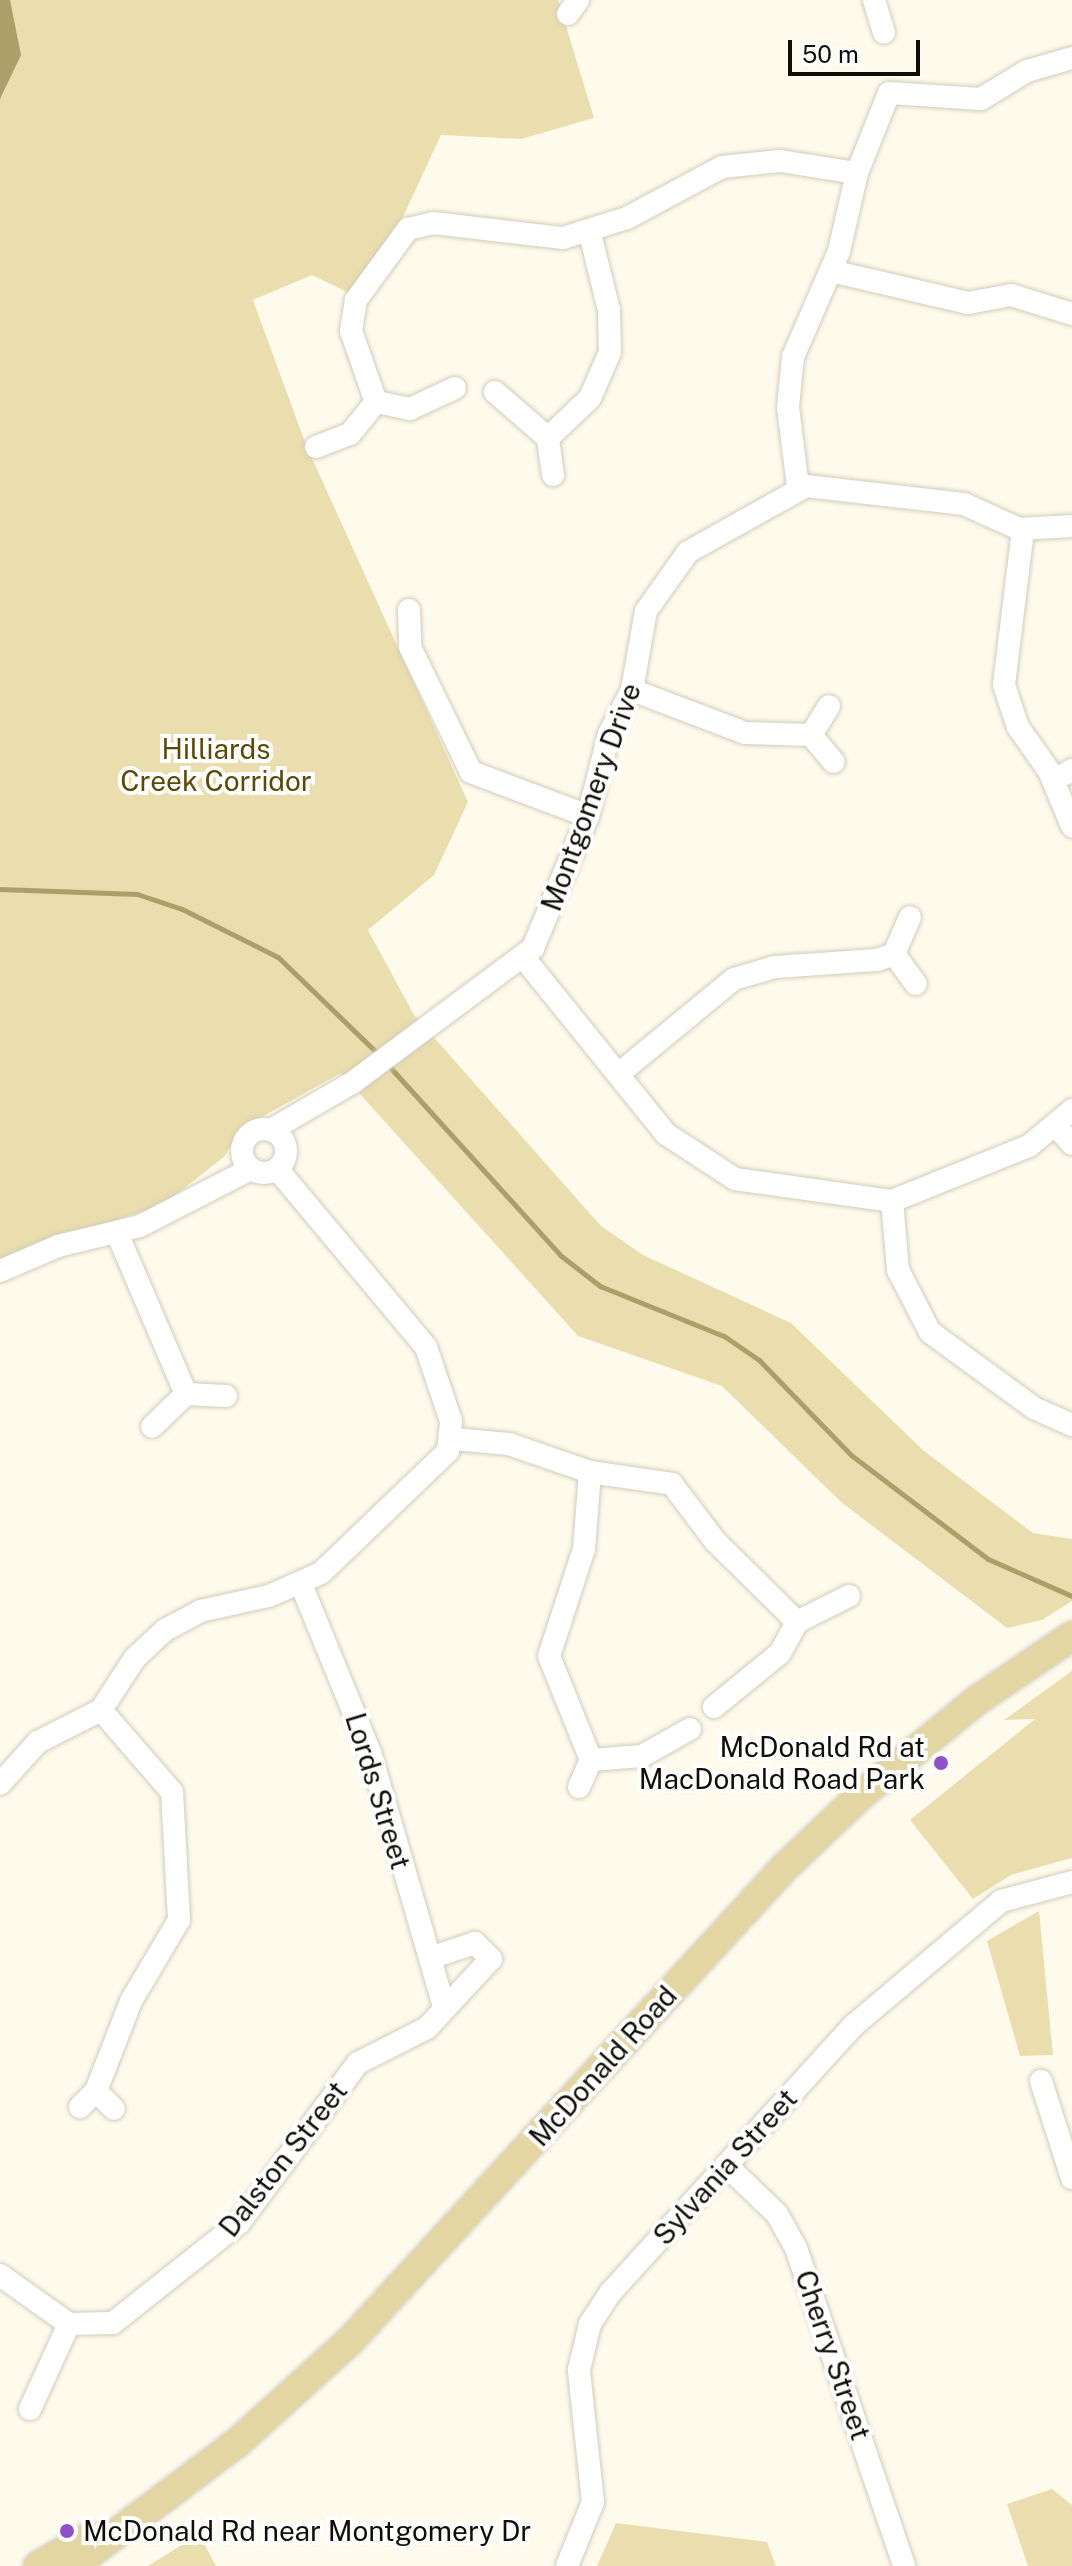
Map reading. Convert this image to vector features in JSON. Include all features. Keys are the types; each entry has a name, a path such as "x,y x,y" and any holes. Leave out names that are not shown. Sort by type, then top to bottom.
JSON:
{"main road":[{"name":"McDonald Road","path":"73,2566 237,2443 350,2341 784,1868 862,1794 976,1701 1072,1636"},
{"name":"McDonald Road","path":"38,2566 147,2511"}],"street":[{"path":"874,0 884,32"},
{"path":"1072,58 1027,71 981,99 889,93 857,173 831,271 788,382 798,487 964,504 1023,530 1072,526"},
{"path":"376,402 351,314 408,229 433,223 590,234 722,167 780,161 857,173"},
{"path":"548,438 590,398 610,352 609,310 590,234"},
{"path":"831,271 968,303 1011,295 1072,314"},
{"path":"376,402 410,409 455,388"},
{"path":"495,392 548,438 553,475"},
{"path":"316,447 350,434 376,402"},
{"name":"Montgomery Drive","path":"524,958 548,918 588,816 609,734 632,690 638,636 670,570 704,540 798,487"},
{"path":"1023,530 1004,685 1018,727 1063,775 1072,826"},
{"path":"409,610 410,647 471,772 588,816"},
{"path":"632,690 734,730 811,735 834,762"},
{"path":"811,735 829,706"},
{"path":"894,954 910,917"},
{"path":"621,1072 734,979 775,967 852,964 894,954"},
{"path":"894,954 916,984"},
{"path":"246,1162 252,1132 271,1130 311,1110 416,1036 484,979 524,958 621,1072 666,1134 707,1167 761,1187 892,1201 1012,1153 1056,1126 1072,1110"},
{"path":"277,1169 286,1148 311,1110"},
{"path":"1056,1126 1072,1144"},
{"path":"271,1130 286,1148"},
{"path":"0,1271 58,1246 117,1233 190,1198 246,1162 277,1169 351,1266 415,1329 435,1369 453,1439 442,1462 362,1540 301,1584 181,1620 135,1658 101,1710 38,1742 0,1784"},
{"path":"892,1201 898,1270 930,1332 1034,1408 1072,1425"},
{"path":"117,1233 186,1394"},
{"path":"152,1427 186,1394 226,1396"},
{"path":"453,1439 509,1444 590,1472 672,1484 715,1541 797,1622"},
{"path":"579,1787 591,1760 549,1656 584,1549 590,1472"},
{"name":"Lords Street","path":"301,1584 370,1752 443,2004"},
{"path":"728,1701 780,1653 797,1622 849,1596"},
{"path":"80,2107 96,2091 131,2001 174,1935 180,1901 172,1792 101,1710"},
{"path":"591,1760 673,1750 690,1729"},
{"name":"Sylvania Street","path":"567,2566 593,2502 577,2394 590,2324 726,2165 854,2025 985,1912 1027,1890 1072,1882"},
{"name":"Dalston Street","path":"69,2324 113,2323 201,2258 239,2223 358,2063 427,2028 443,2004 491,1959 475,1943 430,1958"},
{"path":"1041,2081 1072,2178"},
{"path":"96,2091 114,2109"},
{"name":"Cherry Street","path":"726,2165 792,2239 904,2566"},
{"path":"0,2275 69,2324 30,2409"}],"green space":[{"name":"Hilliards Creek Corridor","path":"0,0 558,0 594,118 521,139 441,135 402,219 349,293 312,275 253,300 306,445 468,802 434,875 368,930 414,1015 601,1226 643,1255 791,1323 924,1451 1033,1533 1072,1539 1072,1601 1042,1620 1007,1628 841,1502 722,1386 578,1336 341,1073 240,1129 225,1156 164,1204 0,1259"},
{"path":"1072,1671 1072,1858 1011,1875 973,1899 910,1820 1035,1719 1004,1720"},
{"path":"1039,1911 1053,2055 1020,2056 987,1941"},
{"path":"1052,2489 1072,2505 1072,2566 1028,2566 1007,2504"},
{"path":"616,2523 767,2542 776,2566 597,2566"},
{"path":"199,2534 216,2566 148,2566"}],"shaded area":[{"path":"0,0 10,0 21,55 0,99"}],"waterway":[{"path":"0,889 137,894 182,909 278,957 379,1055"},
{"path":"388,1065 560,1255 600,1286 724,1336 759,1360 851,1455 988,1559 1072,1596"}],"place":[{"name":"McDonald Rd at MacDonald Road Park","path":"941,1763"},
{"name":"McDonald Rd near Montgomery Dr","path":"67,2531"}]}
